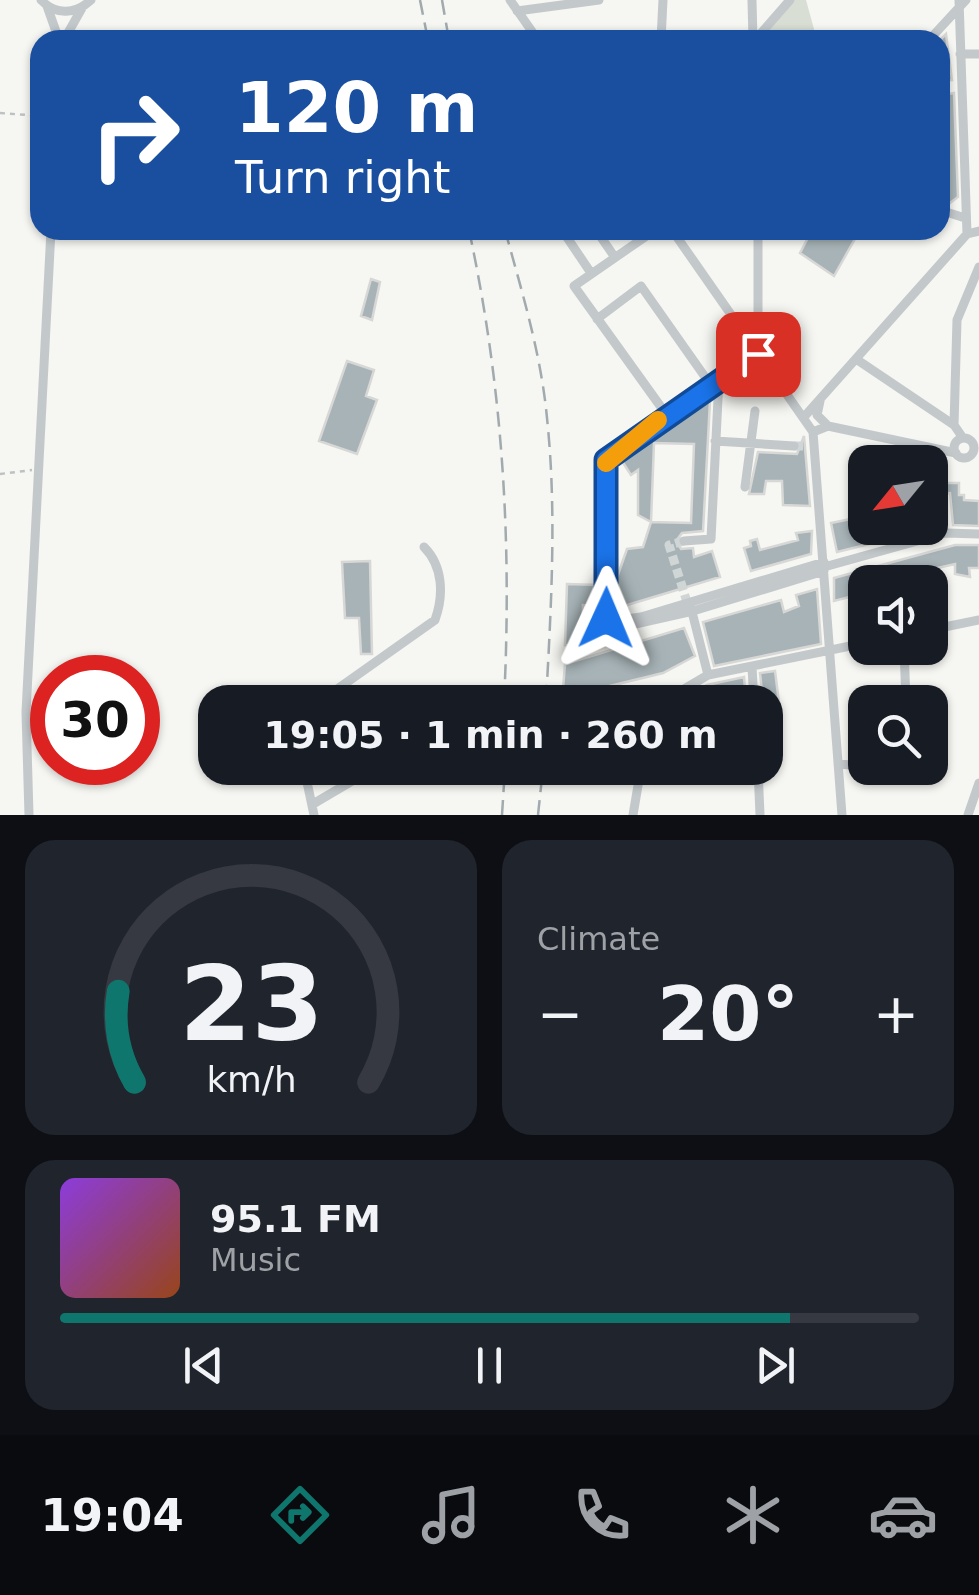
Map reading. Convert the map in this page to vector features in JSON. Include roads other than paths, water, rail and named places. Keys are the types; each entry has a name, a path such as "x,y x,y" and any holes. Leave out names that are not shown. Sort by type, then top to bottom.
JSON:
{"street":[{"path":"510,0 531,30"},
{"path":"518,11 524,0"},
{"path":"518,11 600,0"},
{"path":"662,30 663,0"},
{"path":"752,0 754,30"},
{"path":"763,30 790,0"},
{"path":"44,3 58,11 87,4"},
{"path":"44,3 57,30"},
{"path":"938,30 962,3"},
{"path":"962,3 960,54 967,234"},
{"path":"69,30 87,4"},
{"path":"960,54 979,54"},
{"path":"950,213 965,218"},
{"path":"804,417 967,234 979,231"},
{"path":"30,815 26,712 50,240"},
{"path":"569,240 591,273"},
{"path":"603,240 614,256"},
{"path":"639,240 574,286 666,414"},
{"path":"679,240 812,432"},
{"path":"758,240 758,354"},
{"path":"954,425 956,320 974,294 979,267"},
{"path":"596,318 641,286 714,381 711,539 684,541"},
{"path":"758,354 666,414 606,460 611,623 690,606 946,533 979,534"},
{"path":"856,360 954,425 975,455"},
{"path":"821,398 818,415 828,426"},
{"path":"745,487 755,411"},
{"path":"842,815 824,567 804,446 812,432 828,426 975,455"},
{"path":"956,453 955,444 963,438"},
{"path":"715,442 804,446"},
{"path":"343,685 435,620 440,607 438,570 424,547"},
{"path":"690,606 708,675"},
{"path":"948,626 979,620"},
{"path":"691,685 708,675 848,646"},
{"path":"752,667 753,685"},
{"path":"838,764 848,765"},
{"path":"968,815 979,783"},
{"path":"313,809 349,785"},
{"path":"634,815 639,785"},
{"path":"759,785 760,815"}],"tunnel":[{"path":"794,446 806,446"},
{"path":"684,541 669,545 687,602"}],"railway":[{"path":"420,0 426,30"},
{"path":"442,0 447,30"},
{"path":"471,240 490,348 502,465 507,583 505,685"},
{"path":"508,240 536,347 547,418 552,524 547,685"},
{"path":"502,815 504,785"},
{"path":"538,815 541,785"}]}
